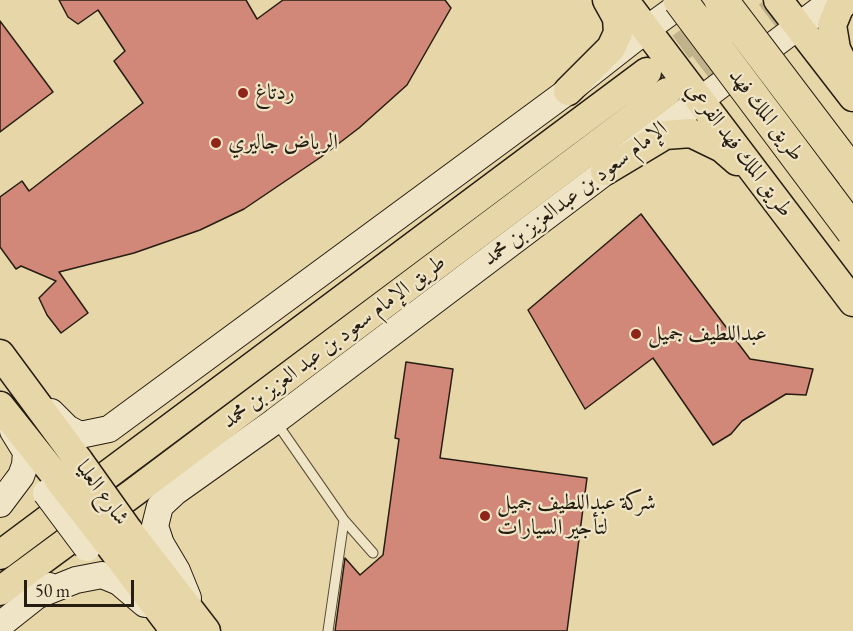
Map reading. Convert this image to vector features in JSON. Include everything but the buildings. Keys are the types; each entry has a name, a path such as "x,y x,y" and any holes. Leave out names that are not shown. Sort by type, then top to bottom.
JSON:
{"highway":[{"name":"طريق الملك فهد","path":"680,0 853,231"},
{"name":"طريق الملك فهد","path":"721,0 853,175"}],"main road":[{"path":"568,91 611,48 618,33 617,18 607,0"},
{"name":"طريق الملك فهد الفرعي","path":"624,0 828,266 853,302"},
{"path":"778,0 853,98"},
{"path":"846,0 839,8 832,25 836,49 853,83"},
{"name":"طريق الإمام سعود بن عبد العزيز بن محمد","path":"0,555 647,72"},
{"name":"طريق الإمام سعود بن عبد العزيز بن محمد","path":"0,591 667,92"},
{"path":"605,171 665,135 691,133 722,148 762,180"},
{"path":"828,266 815,241 810,225 812,217 824,194 838,182 853,175"},
{"name":"شارع العليا","path":"0,354 17,378 61,478"},
{"name":"شارع العليا","path":"0,408 61,478 108,540 189,629"}],"street":[{"path":"17,378 68,428 80,435 109,429 568,91 687,0"},
{"name":"الإمام سعود بن عبدالعزيز بن محمد","path":"189,629 177,571 160,544 155,526 160,506 175,492 275,422 699,99 833,0"},
{"path":"0,408 26,452 21,476 0,504"},
{"path":"0,511 61,478"},
{"path":"0,625 60,578 80,567 87,556 108,540"},
{"path":"36,596 76,580 102,574 119,582 189,629"}],"lane":[{"path":"275,422 344,520 373,553"},
{"path":"328,631 344,520"}],"tunnel":[{"path":"647,72 745,0"},
{"path":"667,92 788,0"}],"place":[{"name":"ردتاغ","path":"243,93"},
{"name":"الرياض جاليري","path":"216,143"},
{"name":"عبداللطيف جميل","path":"636,334"},
{"name":"شركة عبداللطيف جميل لتأجير السيارات","path":"485,516"}]}
